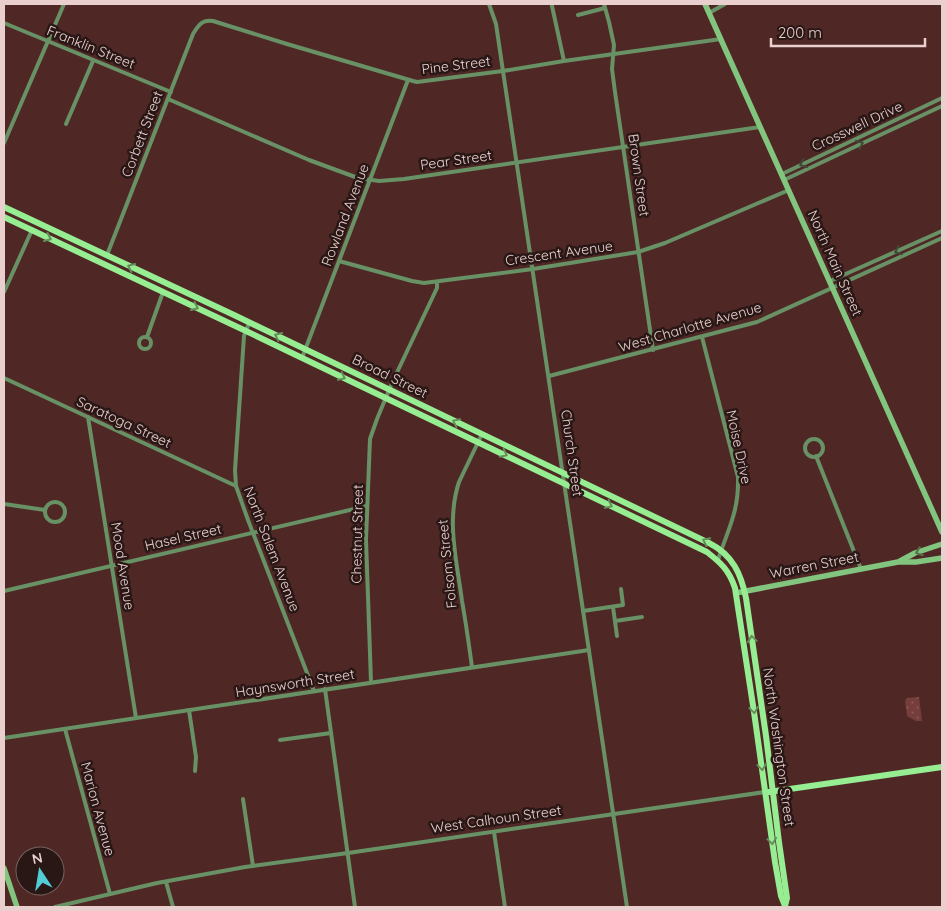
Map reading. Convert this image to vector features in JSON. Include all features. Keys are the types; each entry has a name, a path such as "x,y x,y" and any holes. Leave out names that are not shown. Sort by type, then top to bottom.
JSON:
{"main road":[{"name":"North Main Street","path":"705,4 942,532"},
{"name":"Broad Street","path":"4,207 306,349 709,543 731,560 738,571 744,591"},
{"name":"Broad Street","path":"4,217 707,552 718,560 728,572 732,578 736,593"},
{"name":"Warren Street","path":"898,562 915,553 942,544"},
{"name":"Warren Street","path":"736,593 898,562 916,562 942,558"},
{"name":"North Washington Street","path":"744,591 788,898 785,907"},
{"name":"North Washington Street","path":"736,593 775,862 781,896 785,907"},
{"name":"West Calhoun Street","path":"765,792 942,767"},
{"path":"4,868 17,907"}],"street":[{"path":"4,143 64,4"},
{"name":"Church Street","path":"489,4 496,24 627,907"},
{"path":"709,13 725,4"},
{"path":"552,6 564,61"},
{"path":"578,15 605,6"},
{"name":"Brown Street","path":"605,6 614,45 612,69 653,350"},
{"name":"Pine Street","path":"201,22 210,20 408,80 424,82 721,39"},
{"name":"Corbett Street","path":"107,256 193,34 201,22"},
{"name":"Franklin Street","path":"4,23 171,92"},
{"path":"66,124 93,60"},
{"name":"Rowland Avenue","path":"302,358 408,80"},
{"name":"Crosswell Drive","path":"783,177 942,98"},
{"name":"Pear Street","path":"168,100 329,168 358,178 379,181 517,163 760,127"},
{"name":"Crosswell Drive","path":"783,177 942,106"},
{"name":"Crescent Avenue","path":"339,261 424,283 532,269 638,252 657,246 789,190"},
{"path":"4,292 32,230"},
{"path":"830,281 942,231"},
{"name":"West Charlotte Avenue","path":"549,376 757,322 942,238"},
{"path":"390,390 437,282"},
{"path":"147,337 163,292"},
{"name":"North Salem Avenue","path":"250,323 244,336 242,356 235,470 236,486 314,691"},
{"name":"Moise Drive","path":"702,337 738,477 737,505 718,560"},
{"name":"Saratoga Street","path":"4,378 236,486"},
{"name":"Chestnut Street","path":"371,682 366,562 370,439 390,390"},
{"name":"Mood Avenue","path":"88,417 136,718"},
{"name":"Folsom Street","path":"472,667 452,524 459,482 482,434"},
{"path":"813,439 818,440 822,445 822,452 816,456 810,455 806,450 807,443 813,439"},
{"path":"816,456 861,569"},
{"path":"57,502 63,506 65,513 62,519 55,522 47,517 45,510 50,503 57,502"},
{"path":"4,504 45,510"},
{"name":"Hasel Street","path":"4,591 367,506"},
{"path":"584,611 624,605 621,589"},
{"path":"613,607 617,636"},
{"path":"615,621 642,617"},
{"name":"Haynsworth Street","path":"4,738 589,650"},
{"path":"326,689 355,907"},
{"path":"189,710 196,758 195,771"},
{"name":"Marion Avenue","path":"65,729 110,894"},
{"path":"280,740 331,734"},
{"name":"West Calhoun Street","path":"55,907 166,882 252,866 765,792"},
{"path":"244,799 252,866"},
{"path":"494,832 505,907"},
{"path":"166,882 173,907"}],"shaded area":[{"path":"919,697 922,721 916,721 907,716 905,701 907,698"}]}
